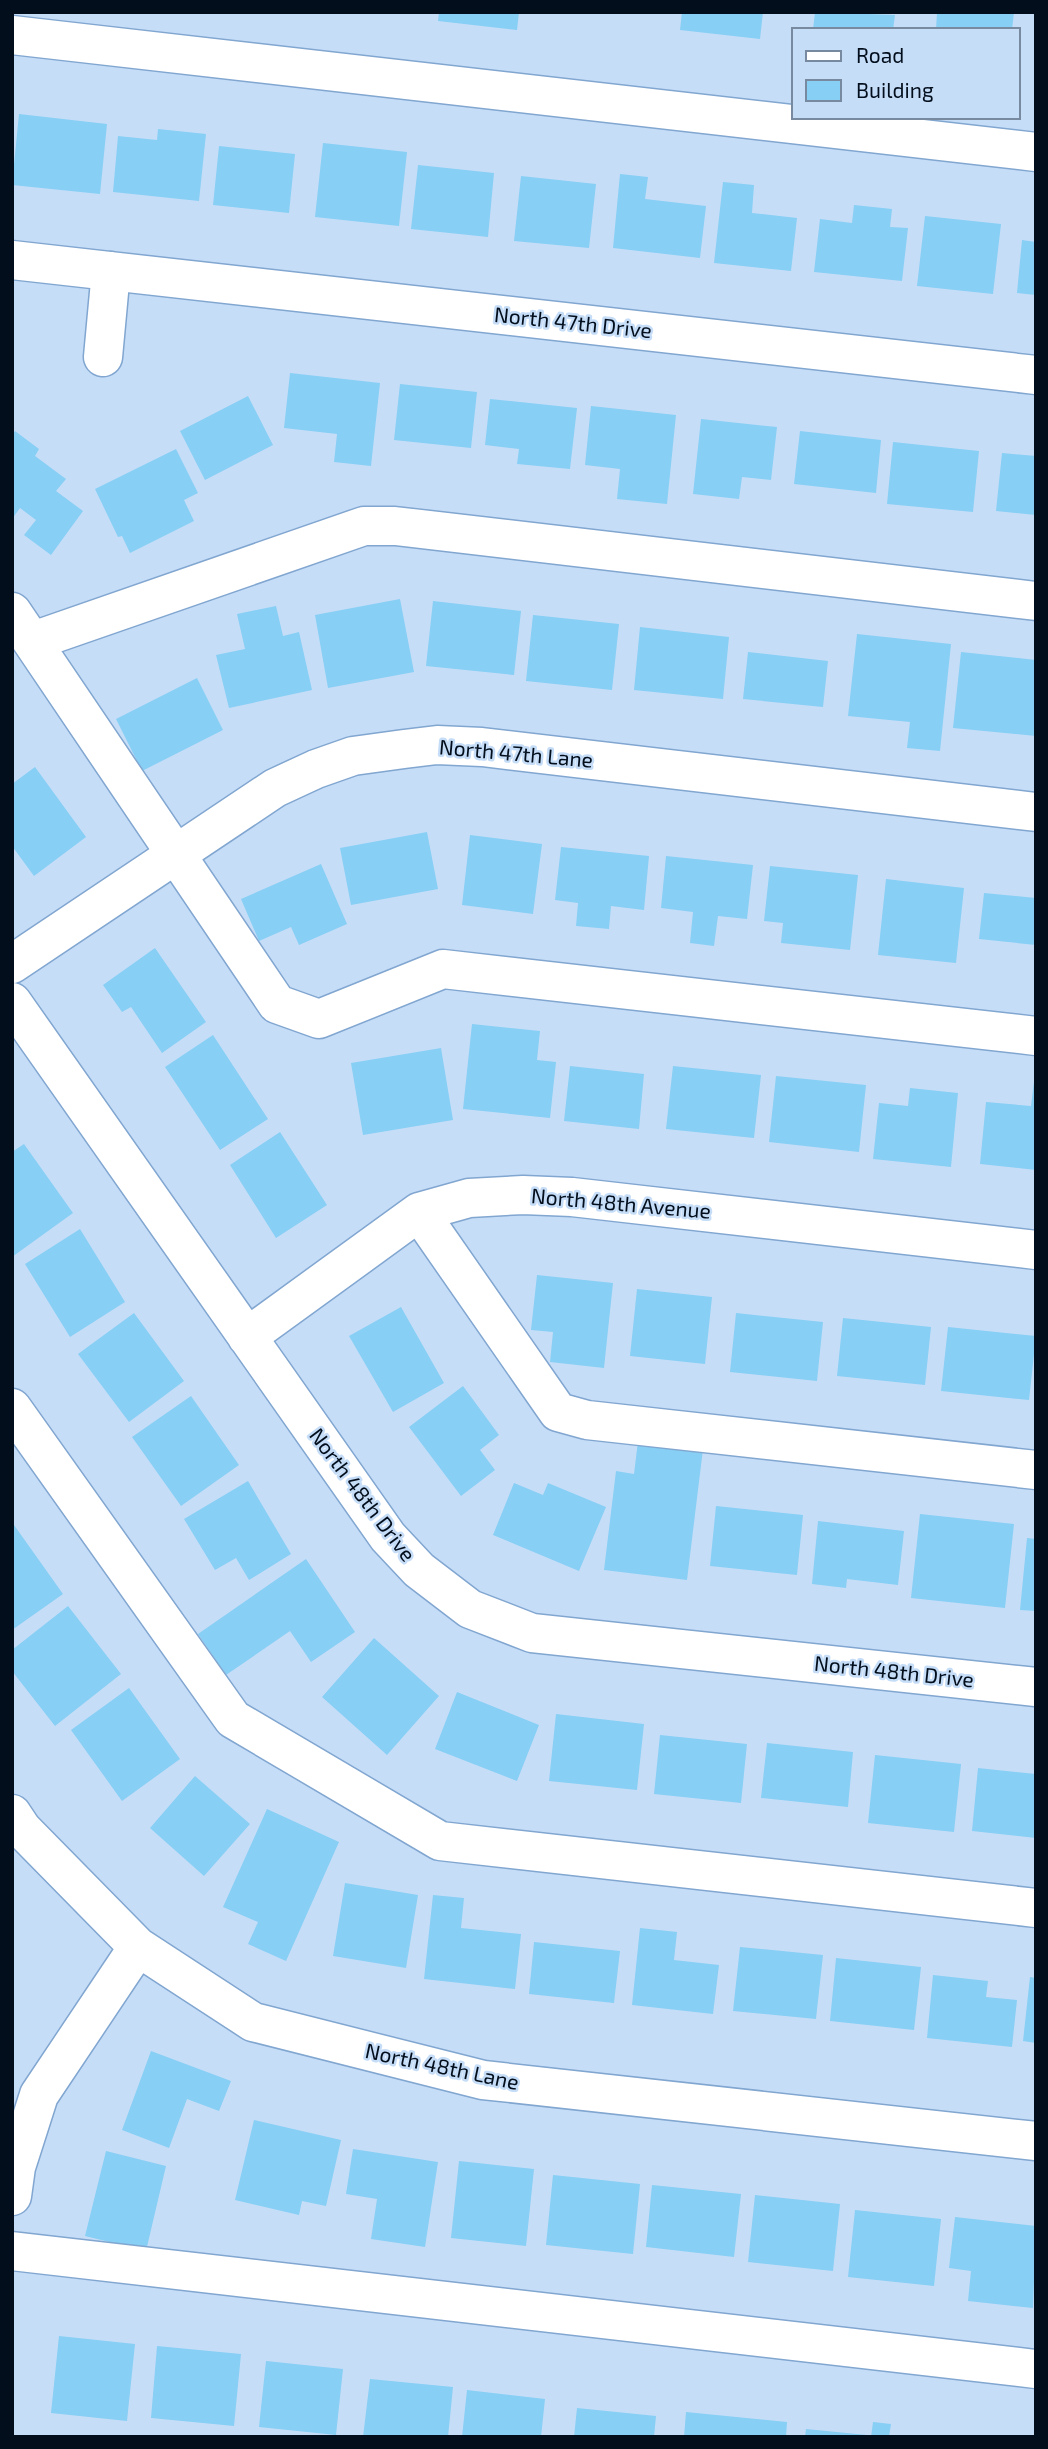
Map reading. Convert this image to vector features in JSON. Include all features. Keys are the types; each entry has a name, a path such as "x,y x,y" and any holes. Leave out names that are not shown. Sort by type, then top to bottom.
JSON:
{"street":[{"path":"12,35 1036,152"},
{"name":"North 47th Drive","path":"12,260 1036,375"},
{"path":"103,356 111,271"},
{"path":"1036,601 395,526 365,526 23,627 277,1003 319,1019 443,970 1036,1036"},
{"name":"North 47th Lane","path":"12,964 275,788 353,756 437,745 482,747 1036,812"},
{"name":"North 48th Drive","path":"12,1002 388,1536 419,1570 470,1609 532,1633 1036,1687"},
{"name":"North 48th Avenue","path":"247,1337 419,1212 469,1198 523,1195 572,1197 1036,1250"},
{"path":"419,1212 558,1412 587,1420 1036,1470"},
{"path":"12,1408 233,1719 440,1841 1036,1908"},
{"name":"North 48th Lane","path":"12,1814 22,1829 138,1947 253,2022 483,2080 1036,2141"},
{"path":"12,2196 16,2167 39,2095 138,1947"},
{"path":"12,2251 1036,2369"}],"building":[{"path":"439,12 519,12 517,30 438,21"},
{"path":"682,12 763,12 760,39 680,30"},
{"path":"815,12 895,15 893,28 813,28"},
{"path":"937,12 1014,12 1012,28 936,28"},
{"path":"19,114 107,124 100,194 12,185"},
{"path":"158,129 206,134 199,201 113,192 118,136 157,140"},
{"path":"323,143 407,152 399,226 315,217"},
{"path":"219,146 295,154 289,213 213,205"},
{"path":"418,165 494,173 488,237 411,229"},
{"path":"620,174 648,177 645,199 706,206 700,258 613,248"},
{"path":"521,176 596,184 589,248 514,241"},
{"path":"723,182 754,185 752,213 797,218 791,271 714,263"},
{"path":"854,205 892,209 890,227 908,228 902,281 814,272 820,219 852,223"},
{"path":"925,216 1001,224 993,294 917,286"},
{"path":"1022,240 1036,242 1036,295 1017,293"},
{"path":"290,373 380,383 371,466 334,462 337,434 284,428"},
{"path":"400,384 477,392 471,448 394,440"},
{"path":"248,396 273,445 205,480 180,431"},
{"path":"490,399 577,408 570,469 517,464 519,449 485,445"},
{"path":"591,406 676,415 667,504 617,499 620,469 585,465"},
{"path":"701,419 777,427 771,480 742,477 739,499 693,494"},
{"path":"15,431 39,449 35,456 66,479 56,491 83,511 51,555 24,535 36,520 20,508 12,519 12,435"},
{"path":"800,431 881,440 876,493 794,484"},
{"path":"893,442 979,451 973,512 887,504"},
{"path":"176,449 198,493 184,500 194,521 130,553 122,536 118,537 95,489"},
{"path":"1002,453 1036,456 1036,515 996,511"},
{"path":"400,599 414,672 328,688 315,615"},
{"path":"433,601 521,611 514,675 426,666"},
{"path":"276,606 283,636 299,632 312,690 229,708 216,655 245,649 237,614"},
{"path":"533,615 619,624 612,690 526,681"},
{"path":"640,627 729,637 723,699 634,690"},
{"path":"857,634 951,644 940,751 907,748 910,722 848,716"},
{"path":"748,652 828,661 823,707 743,699"},
{"path":"961,652 1036,660 1036,736 953,728"},
{"path":"197,678 223,730 142,771 116,719"},
{"path":"35,767 86,837 34,876 12,846 12,784"},
{"path":"427,832 438,889 351,905 340,848"},
{"path":"470,835 542,844 533,914 462,905"},
{"path":"561,847 649,856 644,910 611,906 609,929 576,926 578,903 555,900"},
{"path":"666,856 753,865 747,919 718,916 714,946 690,943 693,912 661,908"},
{"path":"321,864 347,924 299,945 291,927 259,941 241,899"},
{"path":"770,866 858,875 850,950 781,943 783,923 764,921"},
{"path":"886,879 964,888 956,963 878,955"},
{"path":"984,893 1036,898 1036,945 979,939"},
{"path":"155,948 206,1022 162,1053 131,1007 122,1012 103,985"},
{"path":"472,1024 540,1031 537,1060 556,1062 550,1118 463,1109"},
{"path":"213,1035 268,1119 220,1150 165,1067"},
{"path":"441,1048 453,1120 363,1135 351,1063"},
{"path":"570,1066 644,1074 639,1129 564,1121"},
{"path":"673,1066 761,1075 754,1138 666,1129"},
{"path":"776,1076 866,1085 859,1152 769,1142"},
{"path":"1034,1082 1036,1170 980,1164 986,1102 1031,1106"},
{"path":"910,1088 958,1093 951,1167 873,1159 879,1103 908,1106"},
{"path":"280,1132 327,1205 276,1238 230,1165"},
{"path":"24,1144 73,1213 12,1257 12,1152"},
{"path":"80,1229 125,1302 70,1337 25,1264"},
{"path":"537,1275 613,1283 604,1368 550,1362 553,1332 531,1330"},
{"path":"637,1289 712,1297 705,1364 630,1356"},
{"path":"401,1307 444,1383 393,1412 349,1336"},
{"path":"134,1313 184,1381 129,1422 78,1354"},
{"path":"736,1313 823,1322 817,1381 730,1372"},
{"path":"843,1318 931,1327 925,1385 837,1376"},
{"path":"948,1327 1036,1336 1029,1400 941,1391"},
{"path":"463,1386 499,1435 480,1450 495,1470 461,1496 409,1427"},
{"path":"191,1396 239,1465 181,1506 132,1437"},
{"path":"638,1441 703,1449 687,1580 604,1570 616,1471 634,1474"},
{"path":"248,1481 291,1554 249,1580 236,1558 215,1570 184,1519"},
{"path":"514,1483 543,1495 548,1483 606,1507 579,1571 493,1535"},
{"path":"716,1506 803,1515 797,1575 710,1566"},
{"path":"920,1514 1014,1524 1005,1608 911,1598"},
{"path":"818,1521 904,1531 898,1585 847,1579 846,1588 812,1584"},
{"path":"14,1525 63,1594 12,1630 12,1526"},
{"path":"1027,1538 1036,1539 1036,1611 1020,1610"},
{"path":"306,1559 355,1632 311,1662 290,1631 226,1675 198,1634"},
{"path":"68,1606 121,1674 55,1726 12,1671 12,1650"},
{"path":"374,1638 439,1696 387,1755 322,1697"},
{"path":"129,1688 180,1759 122,1801 71,1730"},
{"path":"457,1692 539,1725 517,1781 435,1749"},
{"path":"556,1714 644,1724 637,1790 549,1781"},
{"path":"660,1735 747,1744 741,1803 654,1794"},
{"path":"767,1743 853,1752 848,1807 761,1798"},
{"path":"875,1755 961,1764 954,1832 868,1823"},
{"path":"978,1768 1036,1774 1036,1838 972,1831"},
{"path":"195,1776 250,1824 204,1876 150,1828"},
{"path":"267,1809 339,1842 286,1961 248,1944 258,1922 223,1907"},
{"path":"345,1883 418,1895 406,1968 333,1956"},
{"path":"433,1895 464,1898 461,1928 521,1934 515,1989 424,1979"},
{"path":"640,1928 677,1932 674,1960 719,1965 713,2014 632,2005"},
{"path":"534,1942 620,1951 614,2003 529,1994"},
{"path":"740,1947 823,1955 816,2019 733,2011"},
{"path":"836,1958 921,1967 914,2030 830,2021"},
{"path":"933,1975 988,1981 986,1997 1017,2000 1012,2047 927,2038"},
{"path":"1030,1977 1036,1978 1036,2043 1023,2041"},
{"path":"151,2051 231,2081 219,2111 187,2099 169,2148 122,2130"},
{"path":"254,2120 341,2140 326,2206 302,2201 299,2215 235,2200"},
{"path":"353,2149 438,2162 425,2247 371,2239 377,2199 346,2194"},
{"path":"106,2151 166,2166 146,2251 85,2236"},
{"path":"459,2161 534,2169 526,2246 451,2238"},
{"path":"553,2175 640,2184 633,2254 546,2245"},
{"path":"652,2185 741,2194 734,2257 646,2247"},
{"path":"755,2195 840,2204 833,2271 748,2262"},
{"path":"855,2210 941,2219 934,2286 848,2277"},
{"path":"955,2217 1036,2226 1033,2308 968,2301 971,2271 949,2268"},
{"path":"59,2336 135,2344 127,2421 51,2413"},
{"path":"157,2346 241,2354 234,2426 151,2418"},
{"path":"266,2361 343,2369 336,2435 259,2427"},
{"path":"370,2379 453,2387 448,2437 363,2437"},
{"path":"467,2390 545,2399 541,2437 462,2437"},
{"path":"577,2408 656,2416 654,2437 574,2437"},
{"path":"686,2412 787,2422 786,2437 684,2437"},
{"path":"873,2422 891,2424 889,2437 871,2437"},
{"path":"806,2429 867,2435 867,2437 805,2437"}]}
